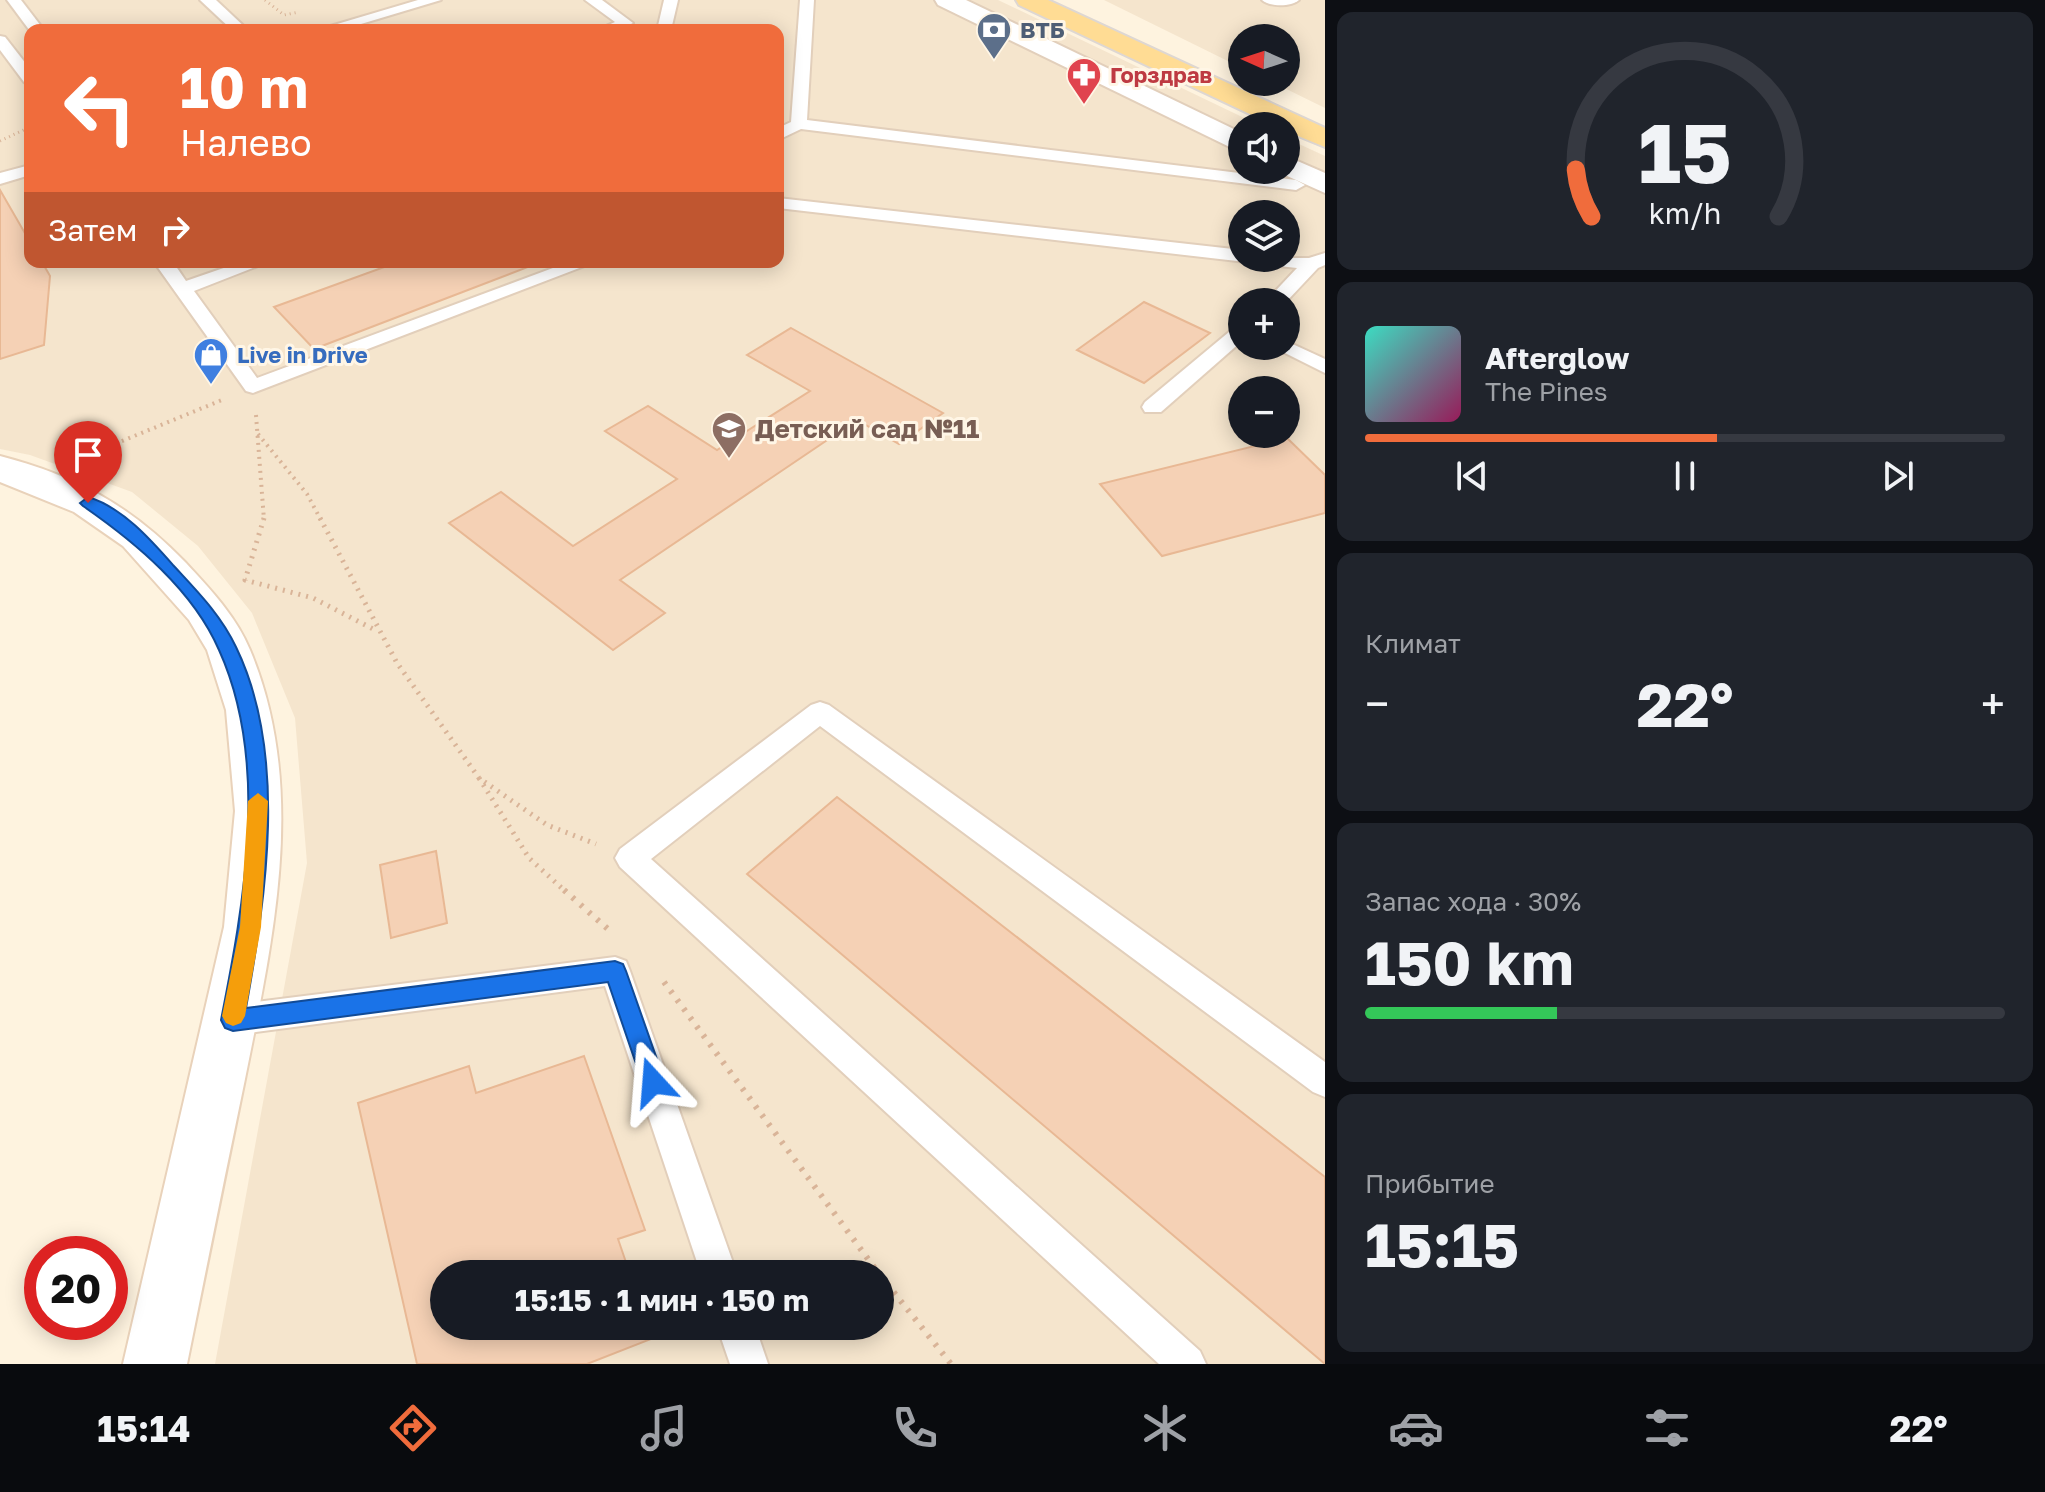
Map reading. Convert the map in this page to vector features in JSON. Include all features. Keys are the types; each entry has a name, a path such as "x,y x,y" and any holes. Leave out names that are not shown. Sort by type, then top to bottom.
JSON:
{"main road":[{"path":"947,0 1228,137"},
{"path":"1028,0 1325,139"},
{"path":"1065,0 1228,75"},
{"path":"1274,96 1325,119"},
{"path":"1300,177 1325,184"},
{"path":"0,468 88,503 137,536 204,609 228,649 248,710 259,811 250,927 233,1020 155,1364"}],"lane":[{"path":"14,0 32,24"},
{"path":"207,0 234,24"},
{"path":"346,24 434,0"},
{"path":"592,0 626,23 623,24"},
{"path":"665,24 671,0"},
{"path":"799,124 807,0"},
{"path":"1269,0 1292,0"},
{"path":"0,40 24,71"},
{"path":"784,132 799,124 1228,168"},
{"path":"0,179 24,172"},
{"path":"784,204 1228,254"},
{"path":"1290,288 1318,262"},
{"path":"167,268 253,387 570,268"},
{"path":"182,289 242,268"},
{"path":"1153,407 1228,343"},
{"path":"1300,355 1325,367"},
{"path":"1187,1364 630,858 820,712 1325,1081"},
{"path":"233,1020 615,971 714,1260"},
{"path":"741,1340 749,1364"}],"path":[{"path":"0,141 24,130"},
{"path":"82,458 253,387 264,524 245,580 297,590 347,611 379,632"},
{"path":"258,434 307,494 379,632 479,778 529,858 618,938"},
{"path":"479,778 547,825 630,858"},
{"path":"662,978 869,1260"},
{"path":"894,1293 951,1364"}],"shaded area":[{"path":"0,0 998,0 1232,112 1228,112 1228,184 1300,184 1300,144 1325,156 1325,1364 215,1364 307,863 295,718 252,613 198,546 132,492 30,455 0,449"},
{"path":"1104,0 1325,0 1325,108 1300,96 1300,24 1228,24 1228,61"}],"building":[{"path":"0,190 24,232 24,268 45,268 50,276 44,345 0,359"},
{"path":"381,268 525,268 314,349 274,307"},
{"path":"1144,302 1210,333 1144,383 1077,350"},
{"path":"791,328 943,413 899,444 857,420 620,580 665,613 613,650 449,523 501,492 573,546 677,479 605,431 648,406 717,450 810,391 747,355"},
{"path":"1246,448 1297,448 1325,475 1325,513 1162,556 1100,484"},
{"path":"837,797 1325,1177 1325,1364 747,874"},
{"path":"436,851 447,923 391,938 380,865"},
{"path":"584,1056 645,1230 618,1239 625,1260 430,1260 430,1340 648,1340 587,1364 417,1364 358,1103 469,1066 476,1093"}],"slow traffic":[{"path":"233,1016 250,927 258,801"}],"place":[{"name":"ВТБ","path":"994,61"},
{"name":"Горздрав","path":"1084,106"},
{"name":"Live in Drive","path":"211,386"},
{"name":"Детский сад №11","path":"729,460"}],"route":[{"path":"88,503 137,536 204,609 228,649 248,710 259,811 250,927 233,1020 615,971 653,1082"}]}
